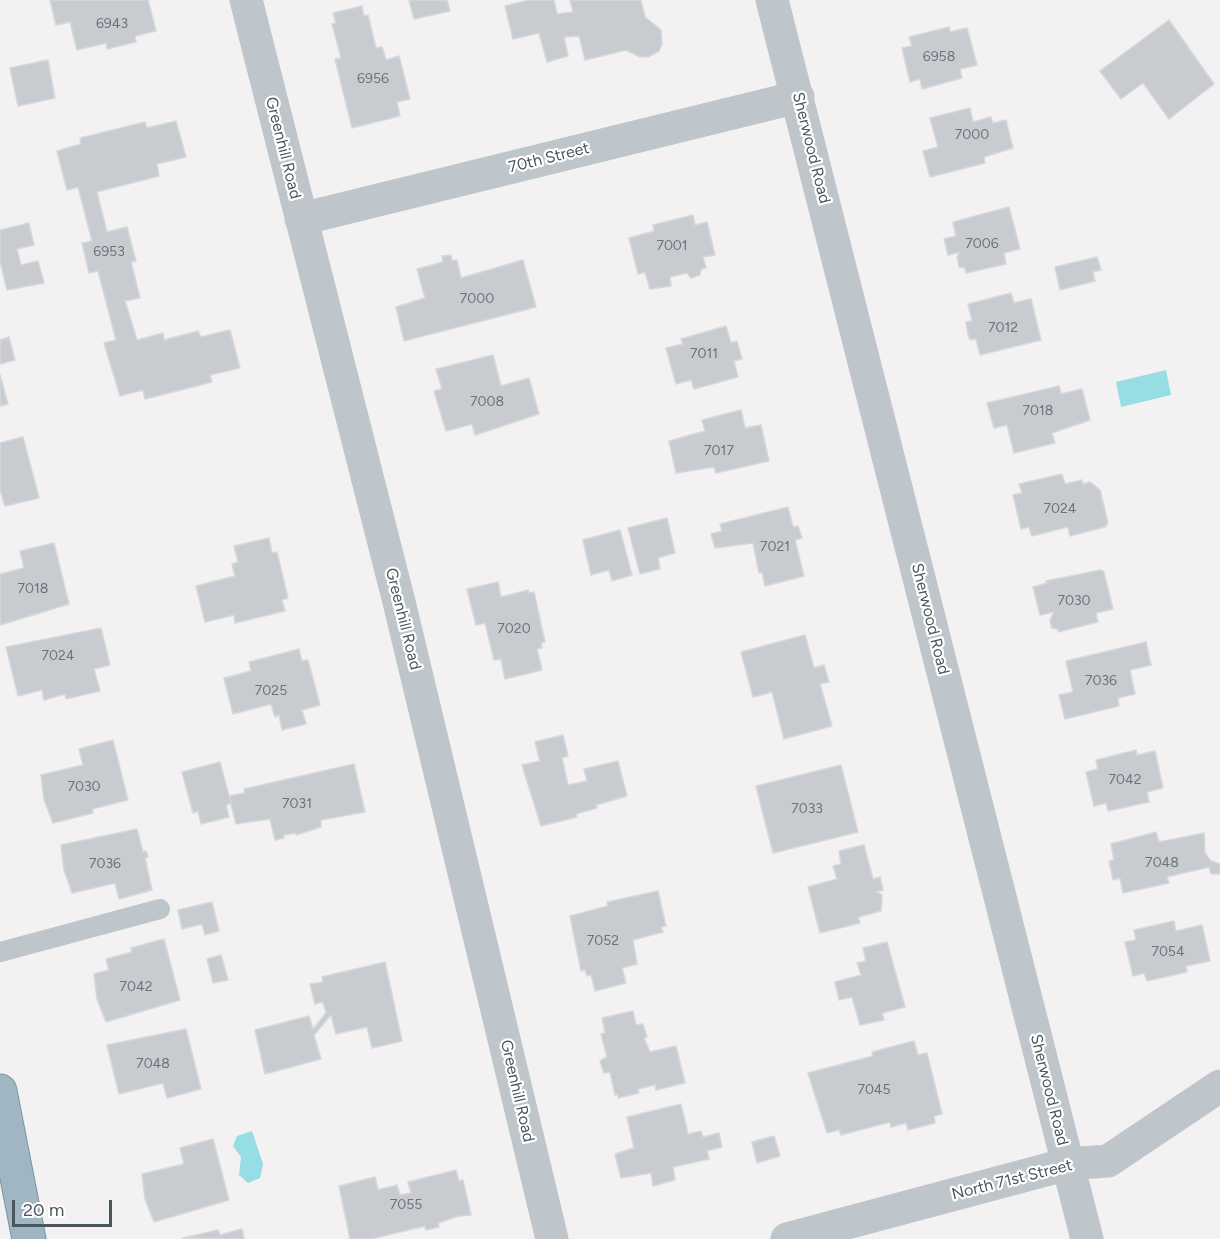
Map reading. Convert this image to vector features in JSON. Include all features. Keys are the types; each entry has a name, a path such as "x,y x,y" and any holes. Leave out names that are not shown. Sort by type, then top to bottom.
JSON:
{"highway":[{"path":"0,1091 29,1239"}],"street":[{"name":"Greenhill Road","path":"246,0 405,625 552,1239"},
{"name":"Sherwood Road","path":"772,0 1087,1239"},
{"name":"70th Street","path":"301,219 798,97"},
{"name":"North 71st Street","path":"787,1239 1068,1164 1108,1161 1220,1086"}],"lane":[{"path":"0,952 160,909"}],"water":[{"path":"1166,370 1171,395 1121,407 1116,382"},
{"path":"252,1131 263,1164 260,1178 248,1183 239,1175 241,1157 233,1146 237,1136"}],"building":[{"path":"50,0 148,0 156,31 135,36 136,42 107,49 106,43 77,50 70,22 56,25"},
{"path":"409,0 447,0 450,11 414,19"},
{"path":"529,0 554,0 557,14 573,12 570,0 641,0 645,17 661,30 662,44 659,51 648,57 640,57 626,50 585,60 579,36 564,37 568,56 547,62 539,33 513,39 505,6"},
{"path":"362,6 364,16 368,15 376,48 382,47 386,60 399,56 410,99 397,102 400,116 352,128 335,59 341,58 332,24 336,23 333,13"},
{"path":"1169,20 1214,84 1169,119 1143,83 1121,99 1100,71"},
{"path":"949,27 950,32 967,28 977,65 960,69 962,78 922,89 920,79 910,82 902,48 912,46 909,37"},
{"path":"48,60 55,98 18,106 10,68"},
{"path":"970,108 973,122 991,117 993,123 1006,120 1013,148 984,157 985,163 930,177 923,151 938,147 930,118"},
{"path":"176,121 186,157 157,164 159,176 97,192 107,232 127,227 136,261 131,262 140,298 125,301 137,340 163,333 164,340 198,331 201,337 230,330 240,368 210,375 212,382 145,399 143,390 120,396 104,343 116,340 98,271 89,273 82,243 92,241 78,187 67,190 57,151 81,144 80,138 145,122 147,128"},
{"path":"1009,207 1020,249 1004,253 1006,264 966,273 965,268 959,267 957,257 960,252 948,255 944,239 956,236 953,222"},
{"path":"693,215 695,225 707,222 715,255 703,257 706,268 701,269 700,275 691,278 687,273 670,277 671,286 650,289 645,272 638,274 629,238 654,231 653,225"},
{"path":"29,223 34,245 17,249 21,265 38,261 44,283 7,290 0,261 0,230"},
{"path":"451,255 452,261 457,260 461,278 523,260 536,307 404,341 396,307 425,298 417,269 443,262 442,256"},
{"path":"1097,257 1101,270 1093,272 1095,281 1060,290 1055,267"},
{"path":"1011,293 1014,303 1031,299 1041,340 980,355 976,339 970,340 968,334 966,322 972,321 968,304"},
{"path":"726,326 731,343 737,341 742,359 734,361 738,377 694,389 691,380 676,384 666,348 683,344 681,339"},
{"path":"9,337 15,360 0,364 0,340"},
{"path":"493,355 501,386 529,378 539,414 475,435 472,424 446,431 434,391 442,389 436,369"},
{"path":"0,375 8,404 0,406"},
{"path":"1059,386 1061,394 1082,389 1090,420 1052,433 1055,443 1014,453 1007,425 994,428 987,403"},
{"path":"741,410 745,428 761,425 769,461 716,473 714,467 676,473 669,441 705,431 702,420"},
{"path":"23,437 39,498 5,506 0,490 0,443"},
{"path":"1062,474 1065,484 1082,480 1083,484 1090,482 1100,490 1108,523 1105,527 1070,536 1068,527 1032,536 1029,527 1021,529 1013,495 1022,493 1019,484"},
{"path":"788,507 793,527 798,526 802,538 795,540 804,576 765,586 762,572 759,573 753,543 715,548 711,534 722,531 720,524"},
{"path":"667,518 675,553 658,558 660,569 640,574 628,528"},
{"path":"620,530 632,575 612,581 609,570 591,575 583,540"},
{"path":"269,538 272,553 277,552 288,598 282,600 285,611 235,623 234,615 205,622 196,586 235,576 232,564 238,562 234,546"},
{"path":"54,543 69,604 0,625 0,574 24,568 20,551"},
{"path":"1101,570 1104,572 1113,609 1096,613 1098,622 1058,632 1058,629 1052,628 1050,620 1054,612 1040,615 1033,587 1047,583 1046,581"},
{"path":"498,582 501,597 528,590 529,593 534,592 545,642 541,643 542,648 537,649 542,670 505,679 501,659 494,660 485,623 476,625 467,589"},
{"path":"101,628 110,665 94,669 100,691 66,699 65,694 44,700 42,690 18,696 6,647"},
{"path":"805,635 814,668 824,665 829,682 820,684 832,726 784,739 772,692 753,697 741,652"},
{"path":"1146,642 1151,665 1130,670 1135,694 1118,698 1119,706 1065,719 1059,695 1073,692 1066,661"},
{"path":"299,649 302,661 308,660 320,705 302,710 306,724 282,730 279,715 275,717 271,704 233,714 224,678 251,671 249,662"},
{"path":"563,735 568,756 562,758 568,785 587,781 584,769 618,761 627,796 596,805 597,808 576,814 577,817 541,826 522,765 540,761 535,742"},
{"path":"113,740 128,800 92,809 93,813 53,823 44,800 41,775 83,765 79,749"},
{"path":"1136,750 1137,755 1155,751 1163,788 1147,792 1149,802 1108,811 1106,803 1094,806 1086,772 1098,769 1096,760"},
{"path":"220,762 231,803 226,805 229,817 201,824 198,811 193,813 182,772"},
{"path":"354,764 365,812 321,820 321,827 296,835 296,833 284,835 284,838 275,840 270,819 236,824 229,796 245,793 244,789"},
{"path":"841,765 858,832 773,853 756,786"},
{"path":"137,829 143,852 146,851 148,857 145,858 152,890 119,899 115,883 72,893 64,870 61,845"},
{"path":"1156,832 1159,842 1204,833 1205,853 1211,861 1220,864 1220,874 1211,874 1209,867 1167,877 1169,883 1123,893 1120,878 1113,880 1109,861 1114,860 1111,844"},
{"path":"864,845 873,879 880,877 883,890 876,892 882,895 881,911 858,917 860,923 820,933 808,887 837,879 833,866 841,864 839,851"},
{"path":"658,891 666,926 661,927 663,932 633,940 637,964 622,968 626,983 595,991 591,975 587,976 585,970 581,971 570,916 608,906 607,902"},
{"path":"212,902 219,931 205,935 202,924 182,929 178,910"},
{"path":"1174,921 1176,931 1202,925 1210,961 1186,966 1187,972 1147,981 1144,973 1133,976 1125,942 1136,940 1134,930"},
{"path":"164,939 180,1000 106,1022 97,999 94,974 109,970 106,959 132,952 131,948"},
{"path":"887,942 905,1007 882,1013 884,1020 860,1025 852,997 839,1000 835,982 861,975 857,963 866,961 863,948"},
{"path":"221,955 228,980 213,983 207,959"},
{"path":"385,962 402,1041 372,1048 367,1027 336,1034 331,1015 314,1035 321,1059 265,1074 255,1030 309,1016 313,1029 326,1013 323,1002 315,1004 310,984 323,982 322,977"},
{"path":"633,1011 636,1025 643,1024 647,1037 644,1038 650,1052 676,1046 685,1083 656,1090 655,1085 638,1089 639,1093 618,1098 618,1094 615,1095 610,1072 604,1073 600,1061 607,1057 601,1034 605,1033 602,1018"},
{"path":"186,1029 201,1089 167,1098 163,1083 119,1094 107,1045"},
{"path":"914,1041 918,1055 927,1053 942,1114 934,1116 935,1123 908,1130 906,1123 891,1127 890,1122 841,1135 839,1130 827,1133 808,1073 873,1056 872,1052"},
{"path":"681,1104 688,1134 701,1131 703,1137 719,1133 722,1147 707,1151 709,1159 673,1167 675,1180 653,1186 651,1173 621,1178 615,1154 634,1148 627,1117"},
{"path":"774,1136 780,1156 757,1163 752,1142"},
{"path":"213,1139 229,1200 154,1222 145,1199 142,1174 184,1164 180,1148"},
{"path":"456,1170 459,1181 463,1180 471,1215 459,1216 438,1223 439,1227 426,1230 425,1226 371,1239 350,1239 339,1186 375,1177 378,1190 397,1185 400,1195 411,1193 408,1182"},
{"path":"242,1229 244,1239 183,1238 218,1230 220,1235"}]}
